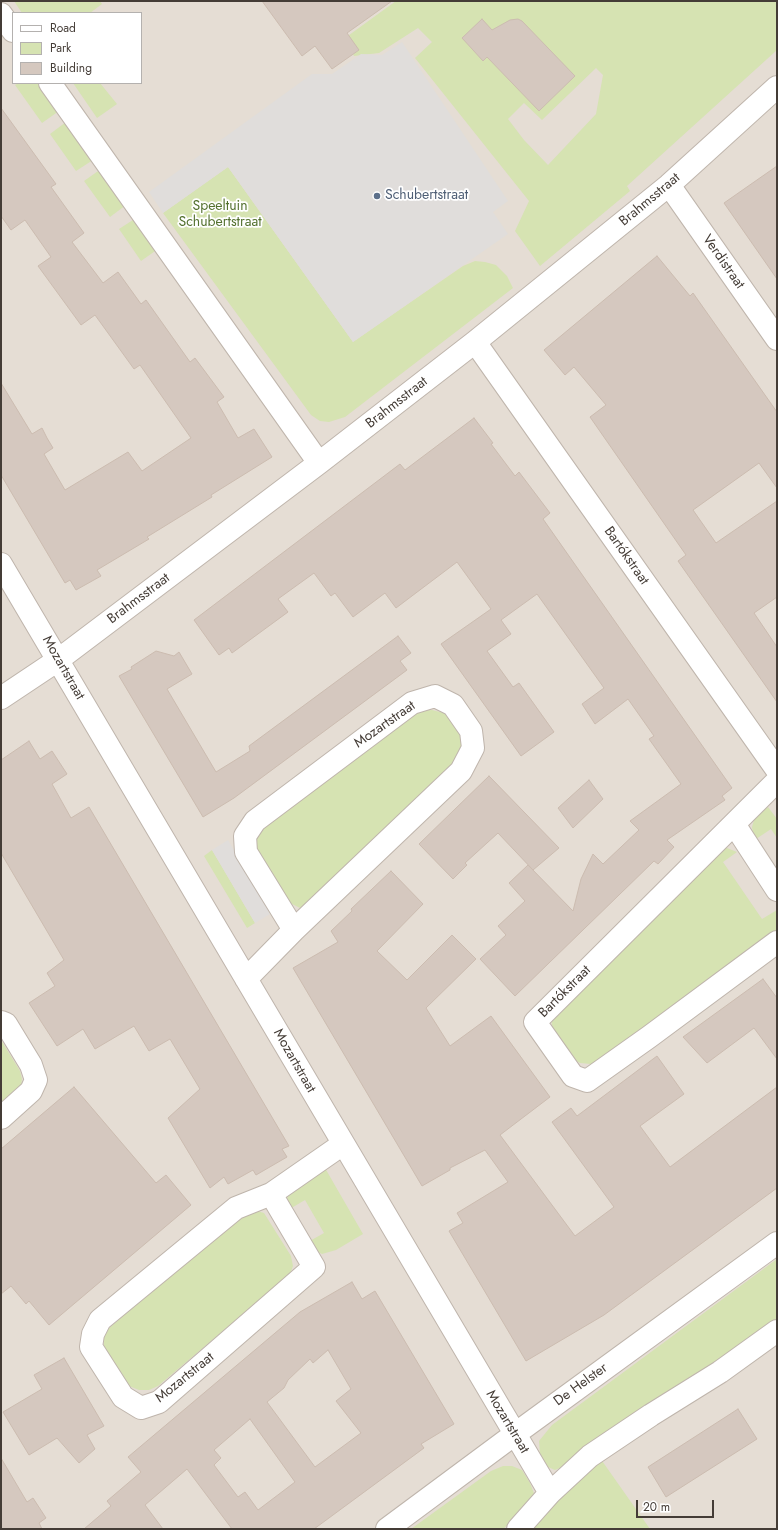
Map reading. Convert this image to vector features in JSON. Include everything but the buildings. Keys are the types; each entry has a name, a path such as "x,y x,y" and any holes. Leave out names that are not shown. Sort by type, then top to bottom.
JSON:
{"street":[{"path":"1,14 12,30"},
{"path":"51,84 319,463"},
{"name":"Brahmsstraat","path":"1,698 58,660 319,463 475,342 668,185 777,87"},
{"name":"Verdistraat","path":"668,185 777,339"},
{"name":"Bartókstraat","path":"475,342 777,770"},
{"name":"Mozartstraat","path":"1,564 550,1493"},
{"name":"Mozartstraat","path":"246,979 294,930 461,771 473,748 471,731 453,705 435,696 412,702 255,821 245,836 246,852 294,930"},
{"name":"Bartókstraat","path":"777,782 535,1022 573,1076 587,1081 777,942"},
{"path":"734,824 777,890"},
{"path":"1,1022 6,1024 10,1030 31,1065 36,1080 31,1091 1,1118"},
{"name":"Mozartstraat","path":"271,1194 314,1267 159,1402 141,1408 123,1397 91,1348 93,1334 100,1320 236,1208 271,1194 343,1144"},
{"name":"De Helster","path":"387,1529 514,1434 777,1243"},
{"path":"518,1529 550,1493 590,1456 651,1415 720,1372 777,1331"}],"shaded area":[{"path":"1,1 777,1 777,1529 1,1529"},
{"name":"Schubertstraat","path":"402,42 508,201 493,212 508,234 353,342 228,167 163,213 149,192 312,74 332,74 361,54 382,55"},
{"path":"228,840 270,914 255,923 212,850"}],"green space":[{"path":"14,1 100,1 102,4 91,12 21,12"},
{"path":"396,1 777,1 777,50 627,186 630,191 540,266 515,231 529,201 415,58 432,42 418,28 379,53 354,56 345,38","holes":["596,68 603,75 596,114 548,165 524,140 508,119 524,103 542,120"]},
{"path":"40,84 59,111 42,123 15,85"},
{"path":"74,84 101,84 117,104 97,118"},
{"path":"66,122 93,160 76,171 50,134"},
{"name":"Speeltuin Schubertstraat","path":"228,167 353,342 463,266 475,261 496,265 507,276 513,288 345,417 329,422 320,421 311,415 163,213"},
{"path":"101,169 126,205 110,217 84,181"},
{"path":"136,218 158,249 141,261 119,229"},
{"path":"432,710 444,713 455,723 463,739 462,754 452,769 309,905 300,908 288,902 258,851 255,839 264,826 411,716 421,711"},
{"path":"768,807 777,819 777,838 771,829 756,839 753,834 752,827 754,820"},
{"path":"727,848 737,852 723,862 762,919 777,910 777,930 603,1060 591,1064 580,1063 568,1057 554,1037 551,1018 721,849"},
{"path":"212,850 255,923 247,928 204,856"},
{"path":"1,1040 20,1071 22,1079 21,1086 1,1109"},
{"path":"325,1168 363,1234 336,1250 322,1254 316,1251 308,1242 324,1233 305,1200 288,1210 286,1202 289,1192"},
{"path":"254,1210 264,1213 291,1256 293,1266 290,1274 158,1386 149,1390 139,1390 124,1384 104,1350 104,1337 108,1329 244,1211"},
{"path":"777,1259 777,1322 562,1467 555,1470 548,1467 540,1454 539,1441 552,1425"},
{"path":"600,1458 650,1529 530,1529 582,1474"},
{"path":"503,1466 512,1466 522,1470 530,1483 535,1496 514,1520 503,1529 411,1529 491,1471"}],"place":[{"name":"Schubertstraat","path":"377,196"}]}
